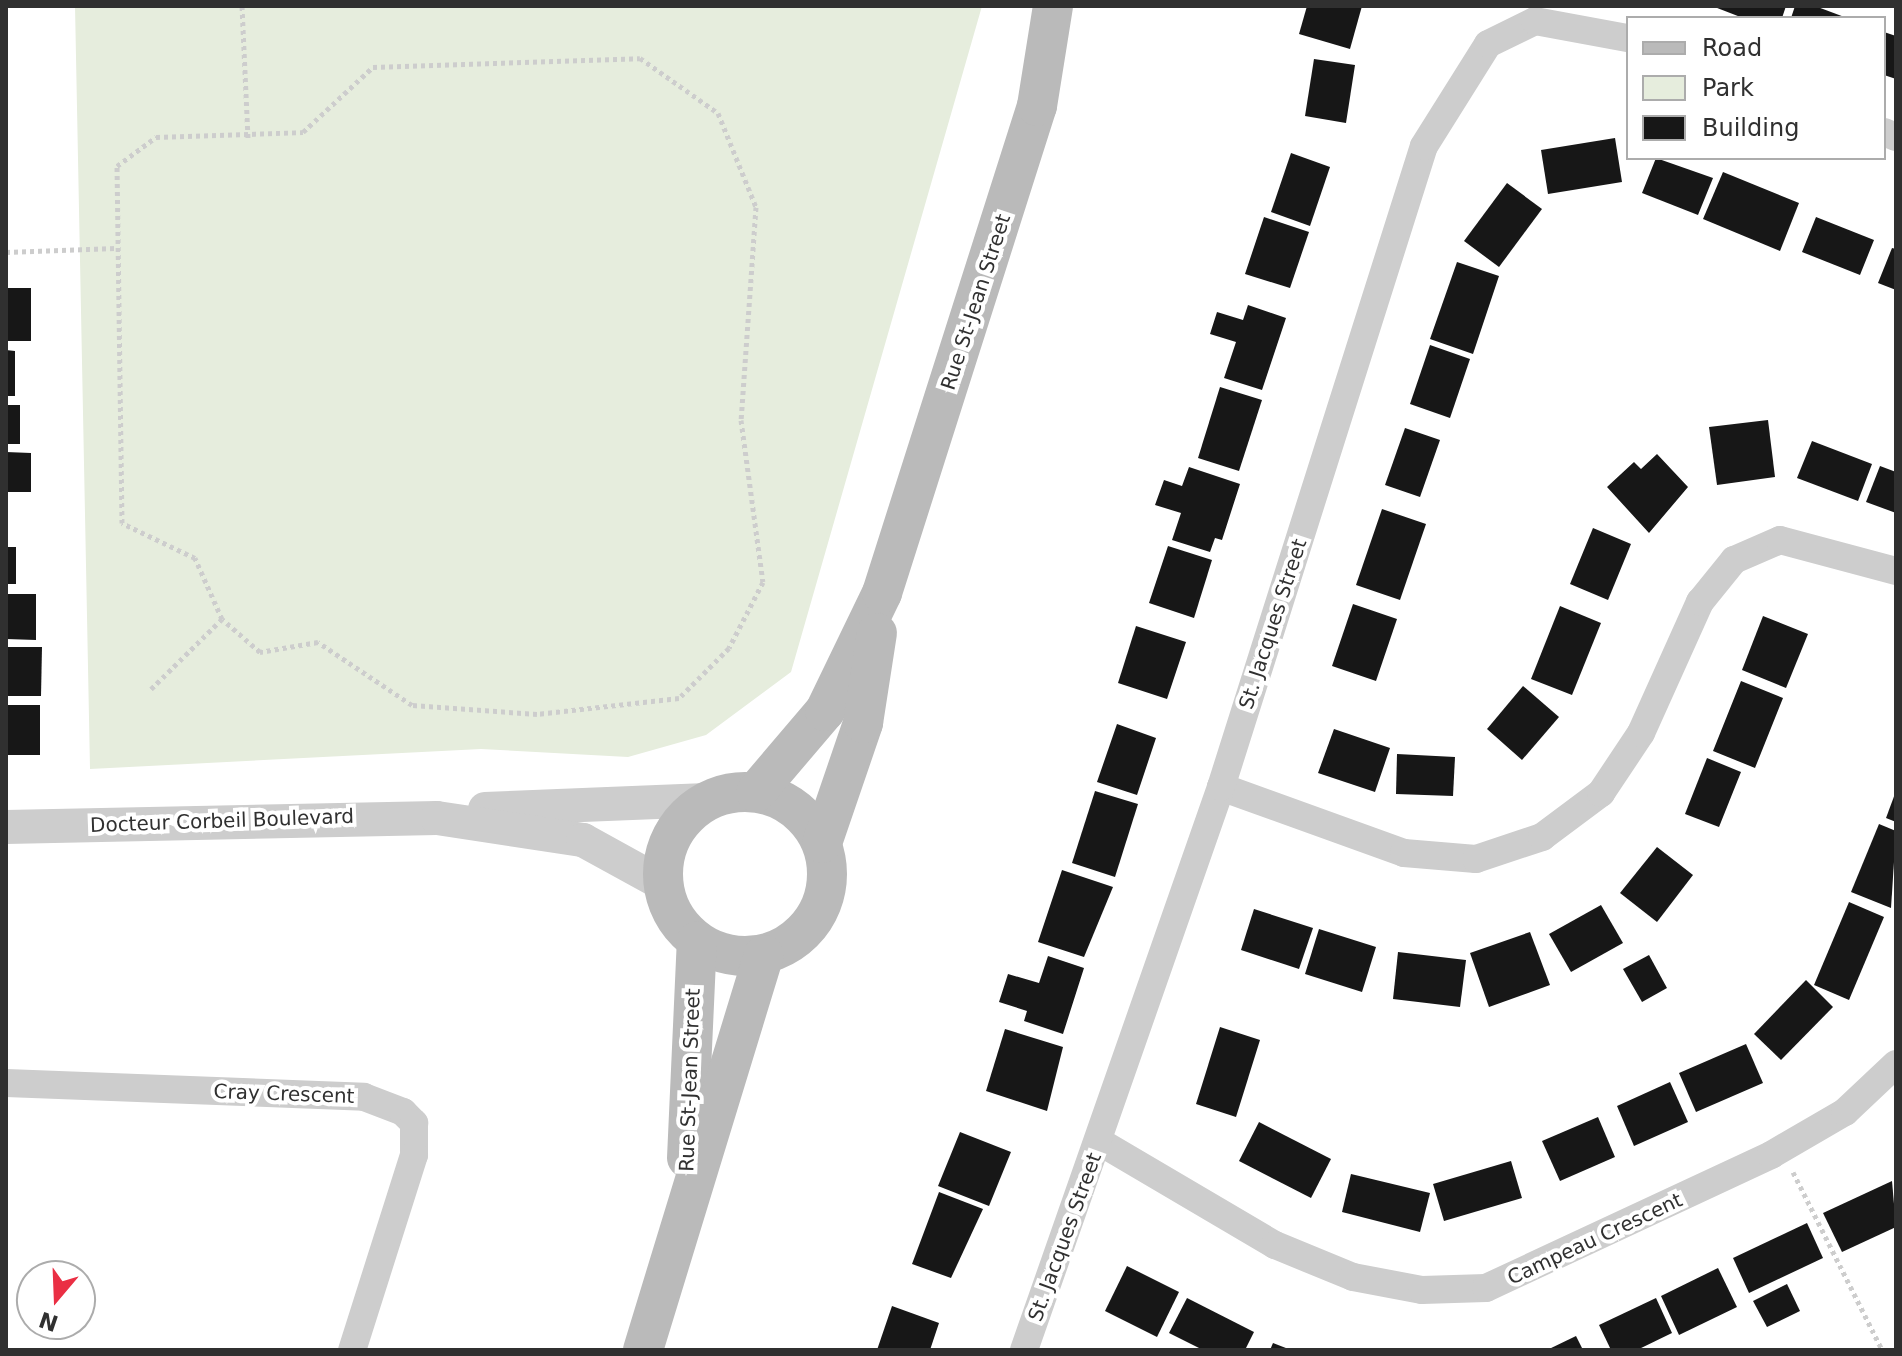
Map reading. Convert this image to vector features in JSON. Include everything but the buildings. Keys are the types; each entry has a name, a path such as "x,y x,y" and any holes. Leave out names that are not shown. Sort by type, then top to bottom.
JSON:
{"main road":[{"name":"Rue St-Jean Street","path":"756,792 825,711 882,593 1029,136 1053,6"},
{"name":"Rue St-Jean Street","path":"643,1350 764,955 801,934 825,899 822,843 863,723 882,593"},
{"path":"764,955 740,957 697,941 669,906 663,884 672,835 707,800 756,792 807,818 822,843"},
{"name":"Rue St-Jean Street","path":"685,1218 697,941"}],"street":[{"name":"St. Jacques Street","path":"1024,1350 1100,1142 1221,787 1424,146 1488,44 1535,21 1626,38"},
{"path":"1221,787 1404,853 1476,859 1542,837 1601,793 1641,733 1700,602 1734,560 1780,540 1896,571"},
{"name":"Docteur Corbeil Boulevard","path":"6,827 437,818 507,805 707,800"},
{"name":"Docteur Corbeil Boulevard","path":"437,818 583,840 663,884"},
{"name":"Campeau Crescent","path":"1100,1142 1275,1245 1353,1277 1422,1290 1486,1288 1554,1262 1782,1149 1845,1112 1896,1064"},
{"name":"Cray Crescent","path":"6,1083 364,1097 403,1112 414,1123 414,1155 352,1350"}],"path":[{"path":"242,6 248,138"},
{"path":"640,58 718,113 756,207 741,420 763,582 729,648 679,698 537,714 412,705 318,642 260,652 222,619 195,558 122,523 116,248 117,166 156,137 248,138 303,132 373,67 470,60 640,58"},
{"path":"6,252 116,248"},
{"path":"151,689 222,619"},
{"path":"1782,1149 1882,1350"}],"green space":[{"path":"75,6 982,6 791,672 706,735 628,757 481,749 90,769"}]}
